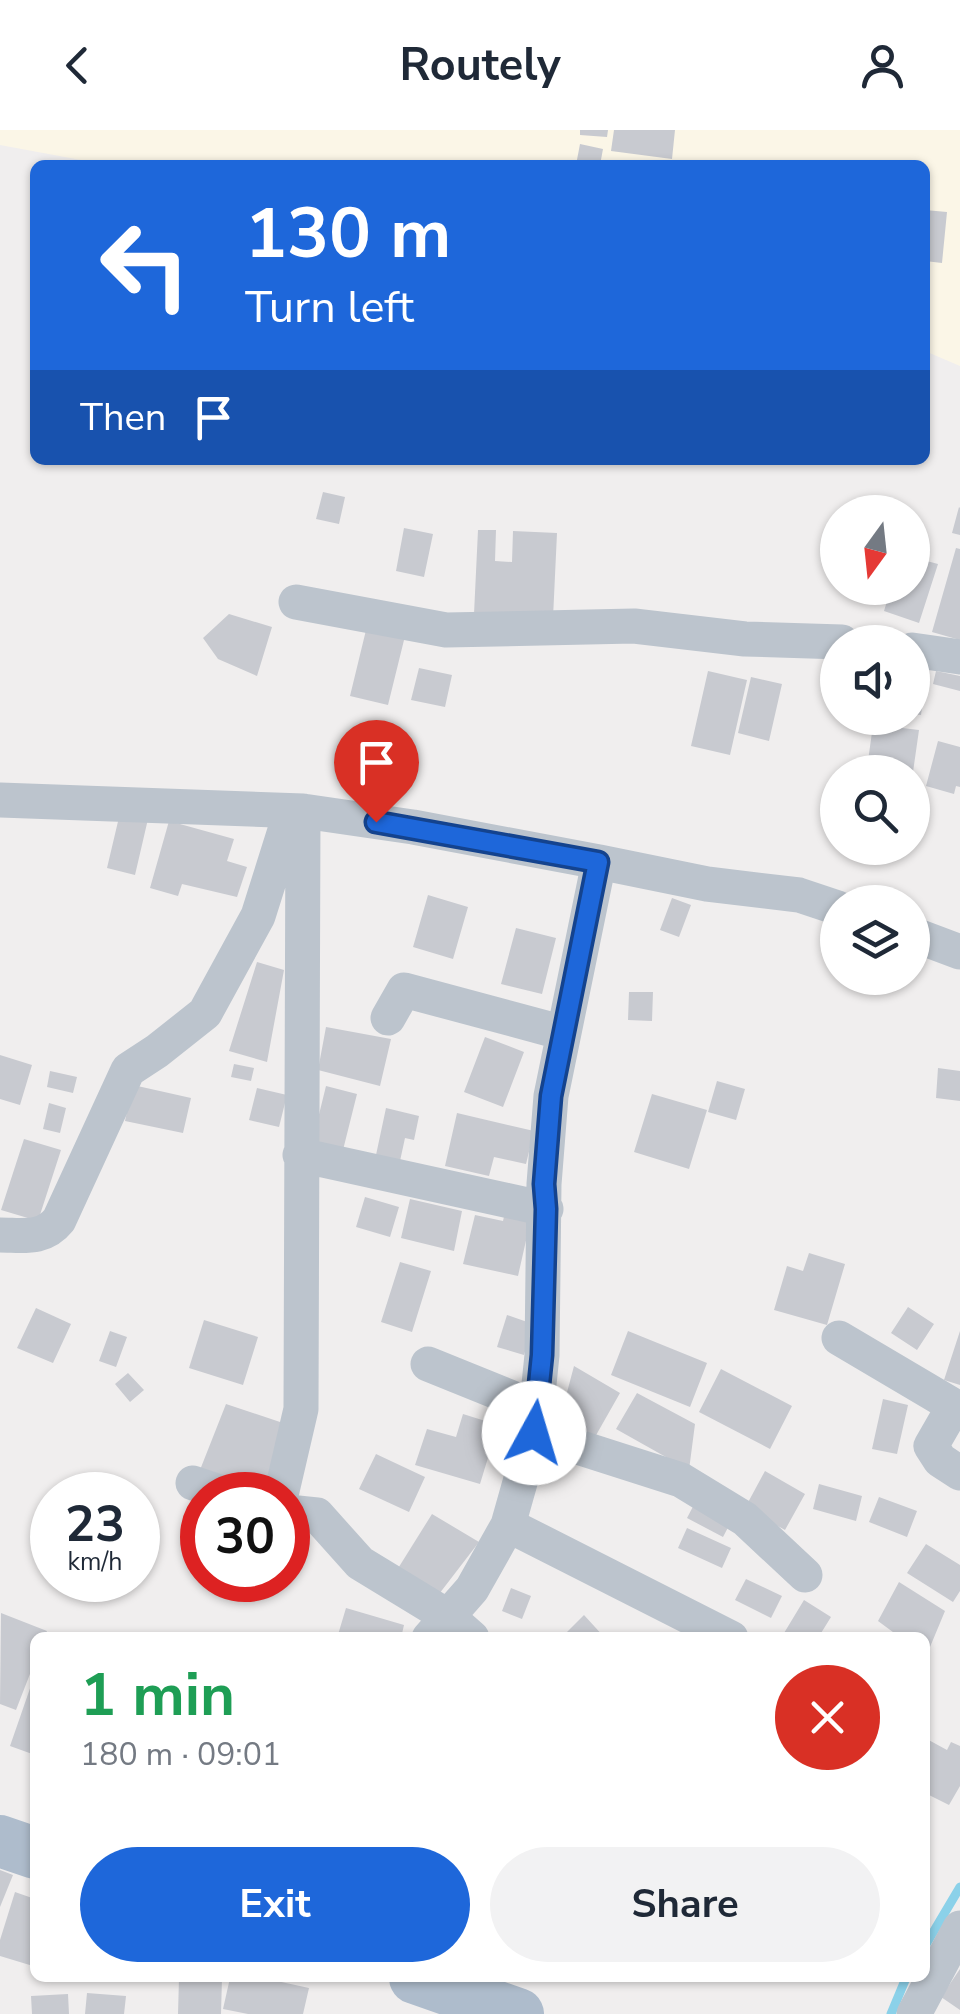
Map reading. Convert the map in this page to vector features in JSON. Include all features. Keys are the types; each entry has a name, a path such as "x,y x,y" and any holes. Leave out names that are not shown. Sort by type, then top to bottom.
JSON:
{"main road":[{"path":"0,1840 30,1851"},
{"path":"426,1982 518,2014"}],"street":[{"path":"296,602 446,630 634,626 745,640 820,642"},
{"path":"930,653 960,657"},
{"path":"0,800 303,811 413,827 707,884 799,895 820,902"},
{"path":"286,1472 301,1409 303,811"},
{"path":"0,1235 39,1236 50,1231 58,1220 128,1070 204,1013 258,916 287,824 303,811"},
{"path":"310,1514 316,1515 360,1564 450,1630 508,1525 536,1420 551,1096 598,862"},
{"path":"930,941 960,952"},
{"path":"388,1018 404,990 564,1033"},
{"path":"300,1155 546,1209"},
{"path":"840,1338 954,1406 930,1446 940,1460 960,1472"},
{"path":"428,1364 536,1420 681,1480 745,1519 805,1576"},
{"path":"508,1525 719,1632"},
{"path":"914,2014 960,1928"}],"shaded area":[{"path":"0,130 960,130 960,366 930,353 930,160 81,160 0,145"}],"building":[{"path":"580,130 608,130 607,137 580,135"},
{"path":"614,130 675,130 672,159 611,151"},
{"path":"580,144 603,149 601,160 577,160"},
{"path":"930,210 947,212 942,263 930,262"},
{"path":"323,492 345,497 339,524 316,519"},
{"path":"960,508 960,535 952,533"},
{"path":"404,528 433,534 424,577 396,571"},
{"path":"478,530 496,530 495,561 512,562 513,531 557,533 553,618 474,614"},
{"path":"956,548 960,549 960,640 932,632"},
{"path":"930,562 938,564 930,589"},
{"path":"886,605 925,605 919,623 884,611"},
{"path":"229,614 272,627 257,676 218,659 203,638"},
{"path":"367,626 405,636 388,705 350,696"},
{"path":"419,668 452,675 445,707 411,700"},
{"path":"708,671 747,680 730,755 691,746"},
{"path":"936,671 960,676 960,691 933,684"},
{"path":"751,677 782,684 769,741 738,733"},
{"path":"872,735 918,735 915,755 869,755"},
{"path":"938,741 960,747 960,787 956,786 954,794 930,787"},
{"path":"120,813 148,819 135,875 107,868"},
{"path":"169,821 234,839 227,861 247,867 237,897 182,884 178,896 150,888"},
{"path":"428,895 468,907 453,959 413,947"},
{"path":"672,898 691,905 679,937 660,930"},
{"path":"516,928 556,938 542,994 501,984"},
{"path":"257,962 284,970 267,1062 229,1051"},
{"path":"629,992 653,992 652,1021 628,1020"},
{"path":"326,1027 391,1039 380,1086 318,1070"},
{"path":"485,1037 524,1052 503,1107 464,1092"},
{"path":"0,1055 32,1065 20,1105 0,1099"},
{"path":"234,1064 254,1068 251,1081 231,1077"},
{"path":"938,1068 960,1071 960,1101 936,1098"},
{"path":"50,1071 77,1077 73,1093 47,1087"},
{"path":"717,1081 745,1089 736,1120 708,1112"},
{"path":"133,1085 191,1098 183,1133 125,1121"},
{"path":"326,1086 357,1094 343,1150 312,1143"},
{"path":"257,1088 287,1095 279,1127 249,1120"},
{"path":"652,1094 707,1110 689,1169 634,1152"},
{"path":"49,1103 66,1108 60,1133 43,1129"},
{"path":"386,1108 419,1116 414,1140 405,1138 400,1161 376,1155"},
{"path":"457,1113 534,1131 526,1164 494,1157 489,1176 445,1166"},
{"path":"24,1139 61,1150 38,1221 1,1210"},
{"path":"365,1197 399,1207 390,1237 356,1227"},
{"path":"410,1199 462,1211 454,1251 401,1238"},
{"path":"506,1208 532,1214 518,1276 463,1264 475,1215 503,1221"},
{"path":"809,1253 845,1264 827,1325 774,1310 787,1266 803,1271"},
{"path":"400,1262 431,1271 412,1332 381,1322"},
{"path":"908,1307 934,1324 917,1350 891,1333"},
{"path":"36,1308 71,1324 53,1363 17,1348"},
{"path":"507,1315 533,1324 524,1355 497,1347"},
{"path":"204,1320 258,1337 243,1385 189,1368"},
{"path":"110,1331 127,1337 116,1367 99,1361"},
{"path":"628,1331 707,1363 690,1407 611,1375"},
{"path":"960,1331 960,1385 944,1380"},
{"path":"574,1366 620,1393 595,1437 561,1415"},
{"path":"721,1369 792,1406 770,1449 699,1412"},
{"path":"128,1373 144,1390 130,1402 115,1384"},
{"path":"637,1393 695,1424 689,1470 616,1429"},
{"path":"883,1399 908,1405 897,1454 872,1449"},
{"path":"226,1404 286,1424 270,1472 199,1472"},
{"path":"463,1414 498,1425 480,1484 415,1465 427,1429 456,1437"},
{"path":"376,1454 425,1477 409,1512 359,1489"},
{"path":"765,1471 805,1494 785,1530 745,1508"},
{"path":"819,1484 862,1496 856,1521 813,1509"},
{"path":"698,1497 734,1516 723,1537 687,1518"},
{"path":"879,1497 917,1511 907,1537 869,1522"},
{"path":"432,1514 479,1542 436,1598 392,1578"},
{"path":"687,1528 731,1548 722,1568 678,1548"},
{"path":"926,1544 960,1565 960,1591 953,1602 907,1573"},
{"path":"746,1579 782,1596 771,1618 735,1600"},
{"path":"899,1582 945,1611 930,1647 930,1632 893,1632 878,1621"},
{"path":"511,1588 531,1596 522,1619 502,1611"},
{"path":"804,1600 831,1617 822,1632 785,1632"},
{"path":"346,1608 404,1625 402,1632 339,1632"},
{"path":"1,1613 47,1631 30,1632 30,1674 16,1710 0,1704"},
{"path":"584,1615 600,1632 567,1632"},
{"path":"30,1688 30,1753 10,1746"},
{"path":"930,1741 947,1750 951,1742 960,1746 960,1786 949,1805 930,1796"},
{"path":"0,1870 13,1875 0,1907"},
{"path":"15,1892 30,1897 30,1965 0,1956 0,1940"},
{"path":"960,1969 960,2010 941,1997"},
{"path":"179,1982 222,1982 221,2014 178,2014"},
{"path":"229,1982 281,1982 309,1988 303,2014 248,2014 223,2009"},
{"path":"87,1993 126,1996 124,2014 85,2014"},
{"path":"68,1994 69,2014 32,2014 31,1996"}],"waterway":[{"path":"930,1938 960,1887"},
{"path":"891,2014 904,1982"}],"route":[{"path":"376,822 598,862 551,1096 544,1184 542,1355 534,1433"}]}
